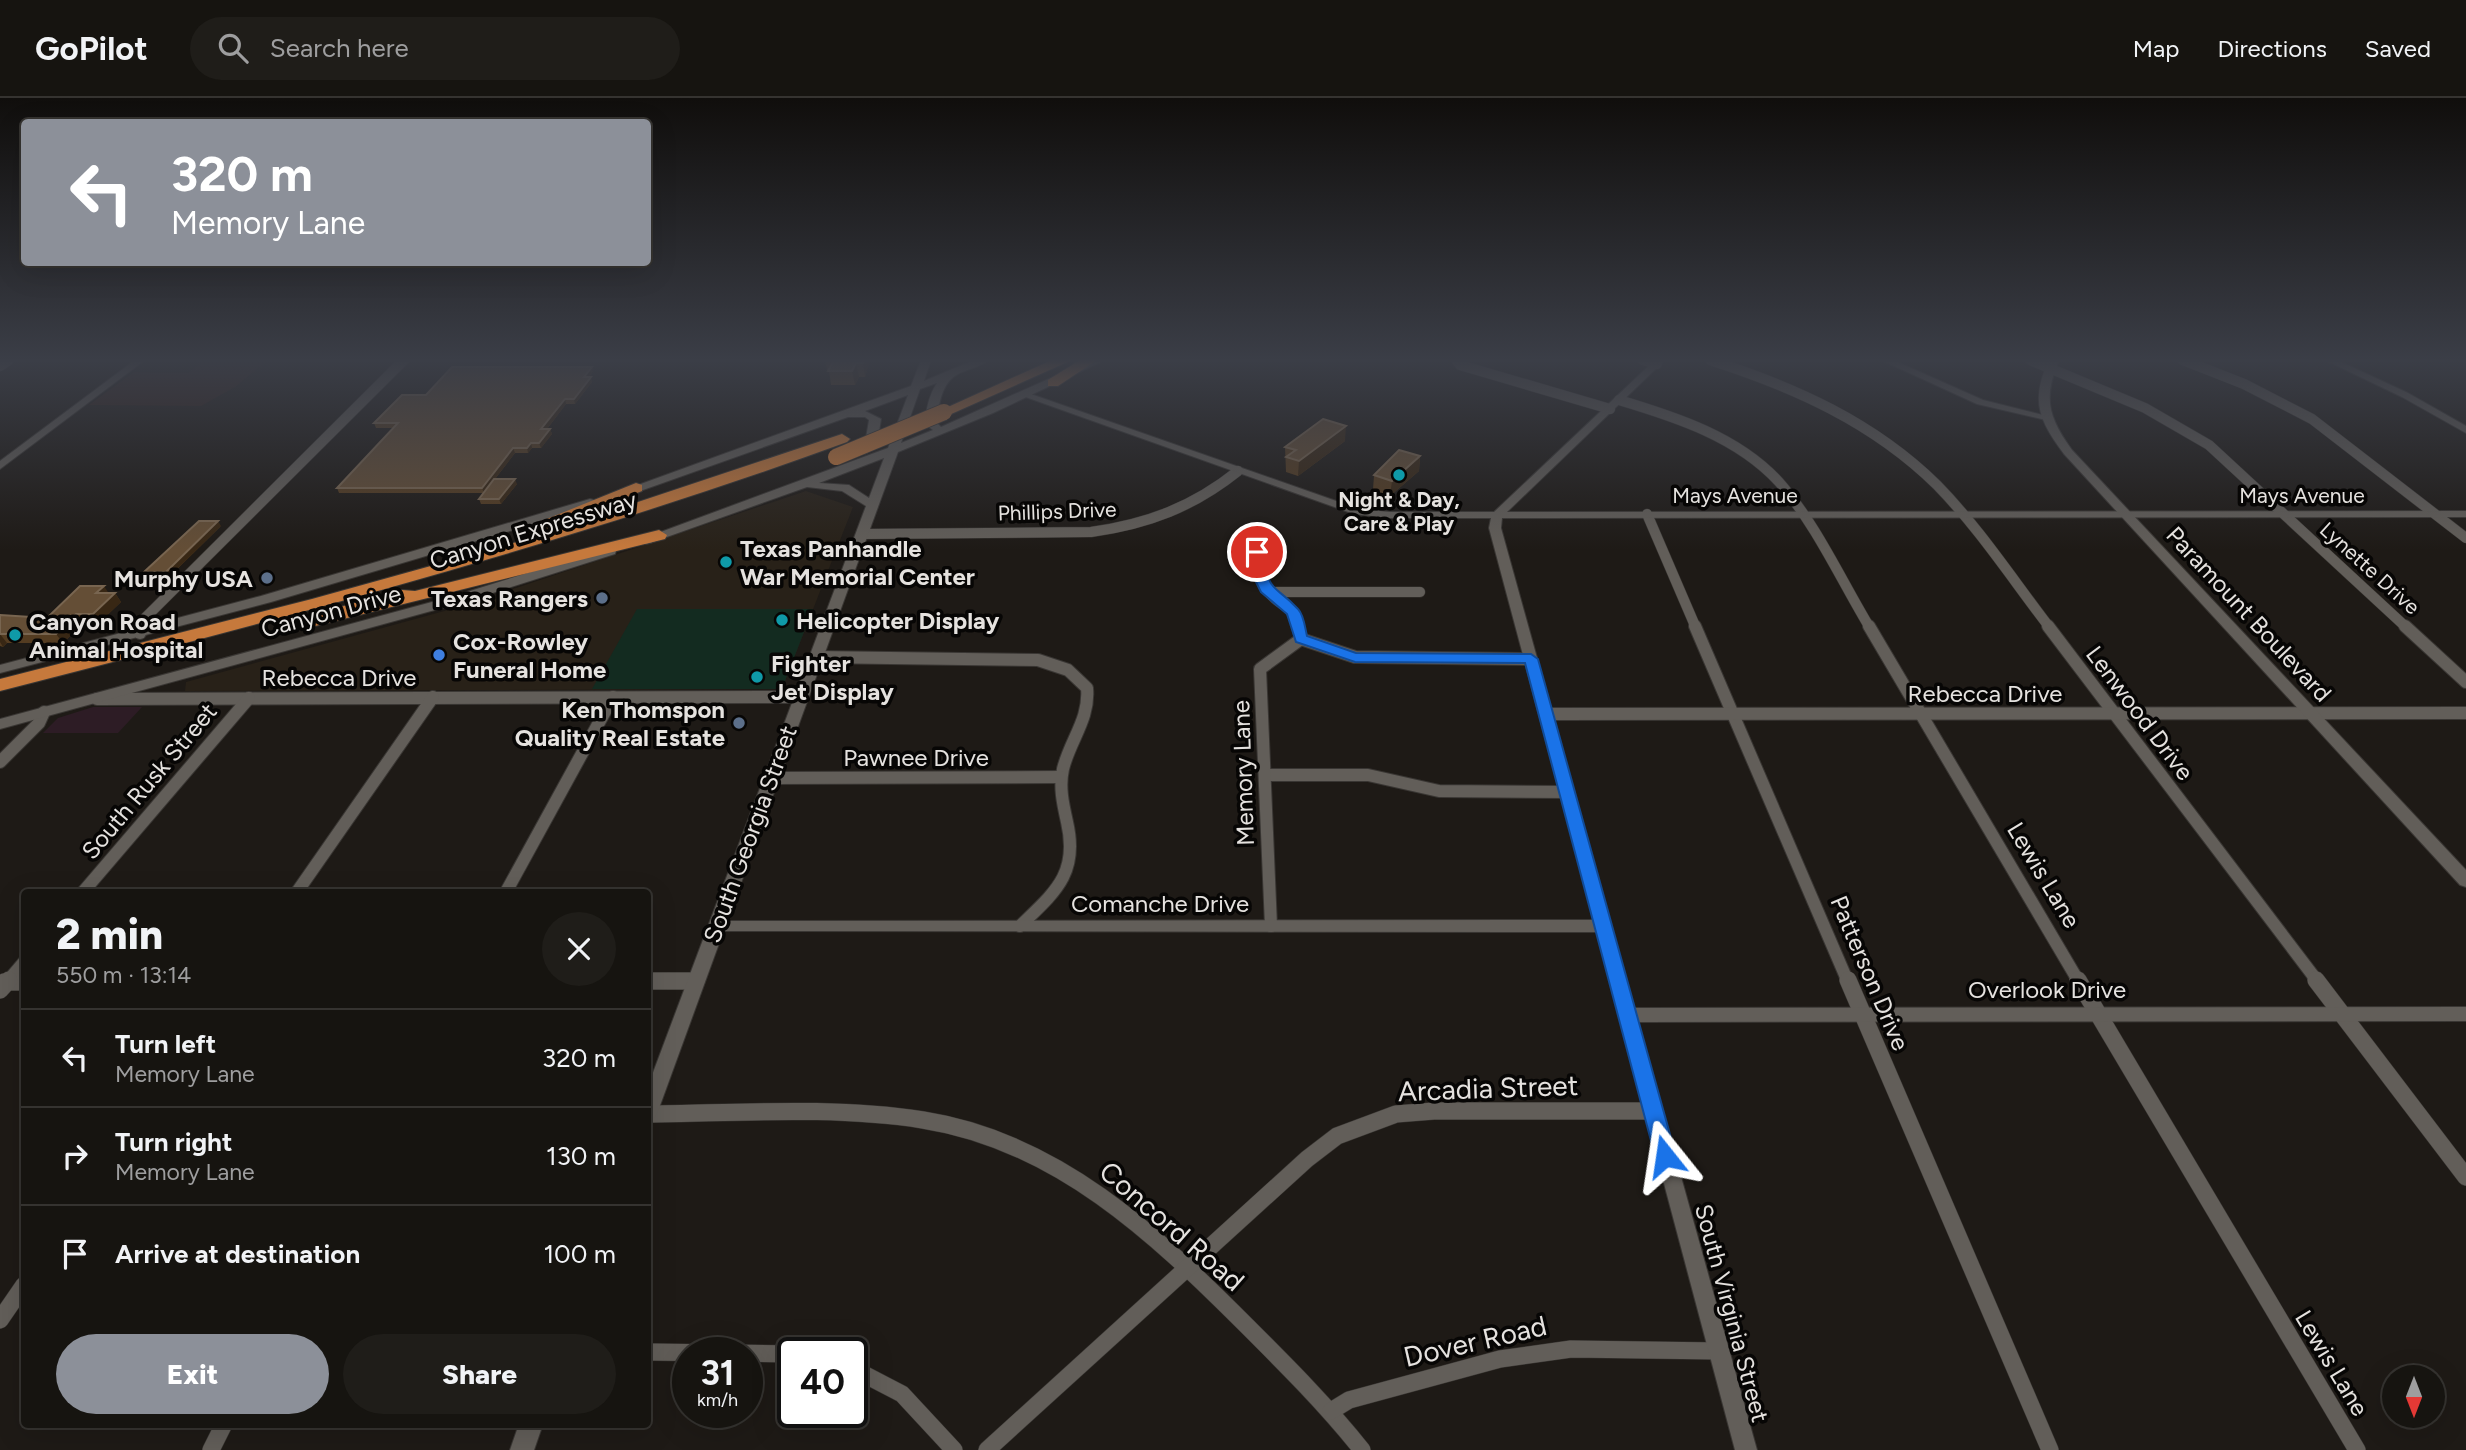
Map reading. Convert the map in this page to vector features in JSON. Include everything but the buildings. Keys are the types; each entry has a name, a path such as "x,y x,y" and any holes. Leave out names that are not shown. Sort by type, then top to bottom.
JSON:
{"highway":[{"name":"Canyon Expressway","path":"0,685 360,600 842,439 907,423"},
{"name":"Canyon Expressway","path":"0,700 663,515 839,463 926,423"},
{"path":"360,600 636,488"},
{"path":"360,600 418,598 659,535"}],"main road":[{"name":"Canyon Drive","path":"0,668 388,565 636,488 821,423"},
{"path":"839,463 867,447 876,423"},
{"name":"South Georgia Street","path":"651,1105 902,423"},
{"name":"Canyon Drive","path":"0,724 459,599 659,535 800,487 839,463 892,450 933,423"},
{"name":"Paramount Boulevard","path":"2050,423 2068,452 2466,881"},
{"path":"800,487 839,486 872,505"},
{"path":"522,1450 530,1428"}],"street":[{"path":"0,466 57,423"},
{"path":"140,633 139,627 144,619 341,423"},
{"name":"Mays Avenue","path":"1104,423 1358,512 1497,515 2466,514"},
{"path":"1497,515 1594,423"},
{"name":"Lewis Lane","path":"1688,423 1729,443 1783,485 1803,515 2357,1450"},
{"name":"Lenwood Drive","path":"1859,423 1900,450 1930,476 1964,515 2466,1177"},
{"name":"Lynette Drive","path":"2177,423 2209,445 2466,682"},
{"path":"2317,423 2466,538"},
{"name":"Phillips Drive","path":"862,534 1091,532 1126,528 1151,523 1185,509 1238,471"},
{"name":"Patterson Drive","path":"1647,514 2050,1450"},
{"name":"South Virginia Street","path":"1497,515 1495,528 1746,1450"},
{"path":"1257,552 1260,576 1268,592 1294,612 1301,639 1355,657 1531,659"},
{"path":"1268,592 1420,592"},
{"name":"Memory Lane","path":"1271,926 1260,669 1301,639"},
{"path":"816,657 1038,660 1068,670 1087,688 1090,698 1088,711 1065,758 1061,777 1062,810 1071,846 1070,863 1063,880 1020,926"},
{"path":"171,699 173,678"},
{"name":"Rebecca Drive","path":"97,699 801,696"},
{"path":"300,889 433,697"},
{"path":"508,889 613,697"},
{"name":"South Rusk Street","path":"86,889 249,698"},
{"path":"0,762 39,723 44,712"},
{"name":"Rebecca Drive","path":"1546,714 2466,713"},
{"path":"1265,775 1368,775 1439,791 1567,792"},
{"name":"Pawnee Drive","path":"771,778 1061,777"},
{"name":"Comanche Drive","path":"716,927 1603,926"},
{"path":"2,985 21,964"},
{"path":"651,981 696,981"},
{"path":"2,985 21,982"},
{"name":"Overlook Drive","path":"1628,1015 2466,1014"},
{"name":"Arcadia Street","path":"987,1450 1307,1159 1337,1136 1395,1114 1434,1111 1653,1111"},
{"name":"Concord Road","path":"651,1113 849,1112 923,1120 964,1129 1061,1168 1121,1209 1189,1268 1331,1411 1362,1450"},
{"path":"0,1320 21,1289"},
{"name":"Dover Road","path":"1331,1411 1349,1400 1500,1359 1571,1349 1719,1351"},
{"path":"651,1352 777,1354"},
{"path":"868,1376 902,1394 954,1450"},
{"path":"211,1450 222,1428"}],"shaded area":[{"path":"806,491 853,507 783,686 775,689 185,691 186,682 510,593 513,589"},
{"path":"93,707 142,707 118,733 43,733 58,718"}],"green space":[{"path":"637,609 813,609 783,686 775,689 592,689"}],"place":[{"name":"Night & Day, Care & Play","path":"1399,475"},
{"name":"Texas Panhandle War Memorial Center","path":"726,562"},
{"name":"Murphy USA","path":"267,578"},
{"name":"Texas Rangers","path":"602,598"},
{"name":"Helicopter Display","path":"782,620"},
{"name":"Canyon Road Animal Hospital","path":"15,635"},
{"name":"Cox-Rowley Funeral Home","path":"439,655"},
{"name":"Fighter Jet Display","path":"757,677"},
{"name":"Ken Thomspon Quality Real Estate","path":"739,723"}],"route":[{"path":"1257,552 1260,576 1268,592 1294,612 1301,639 1355,657 1386,660 1531,659 1665,1156"}]}
